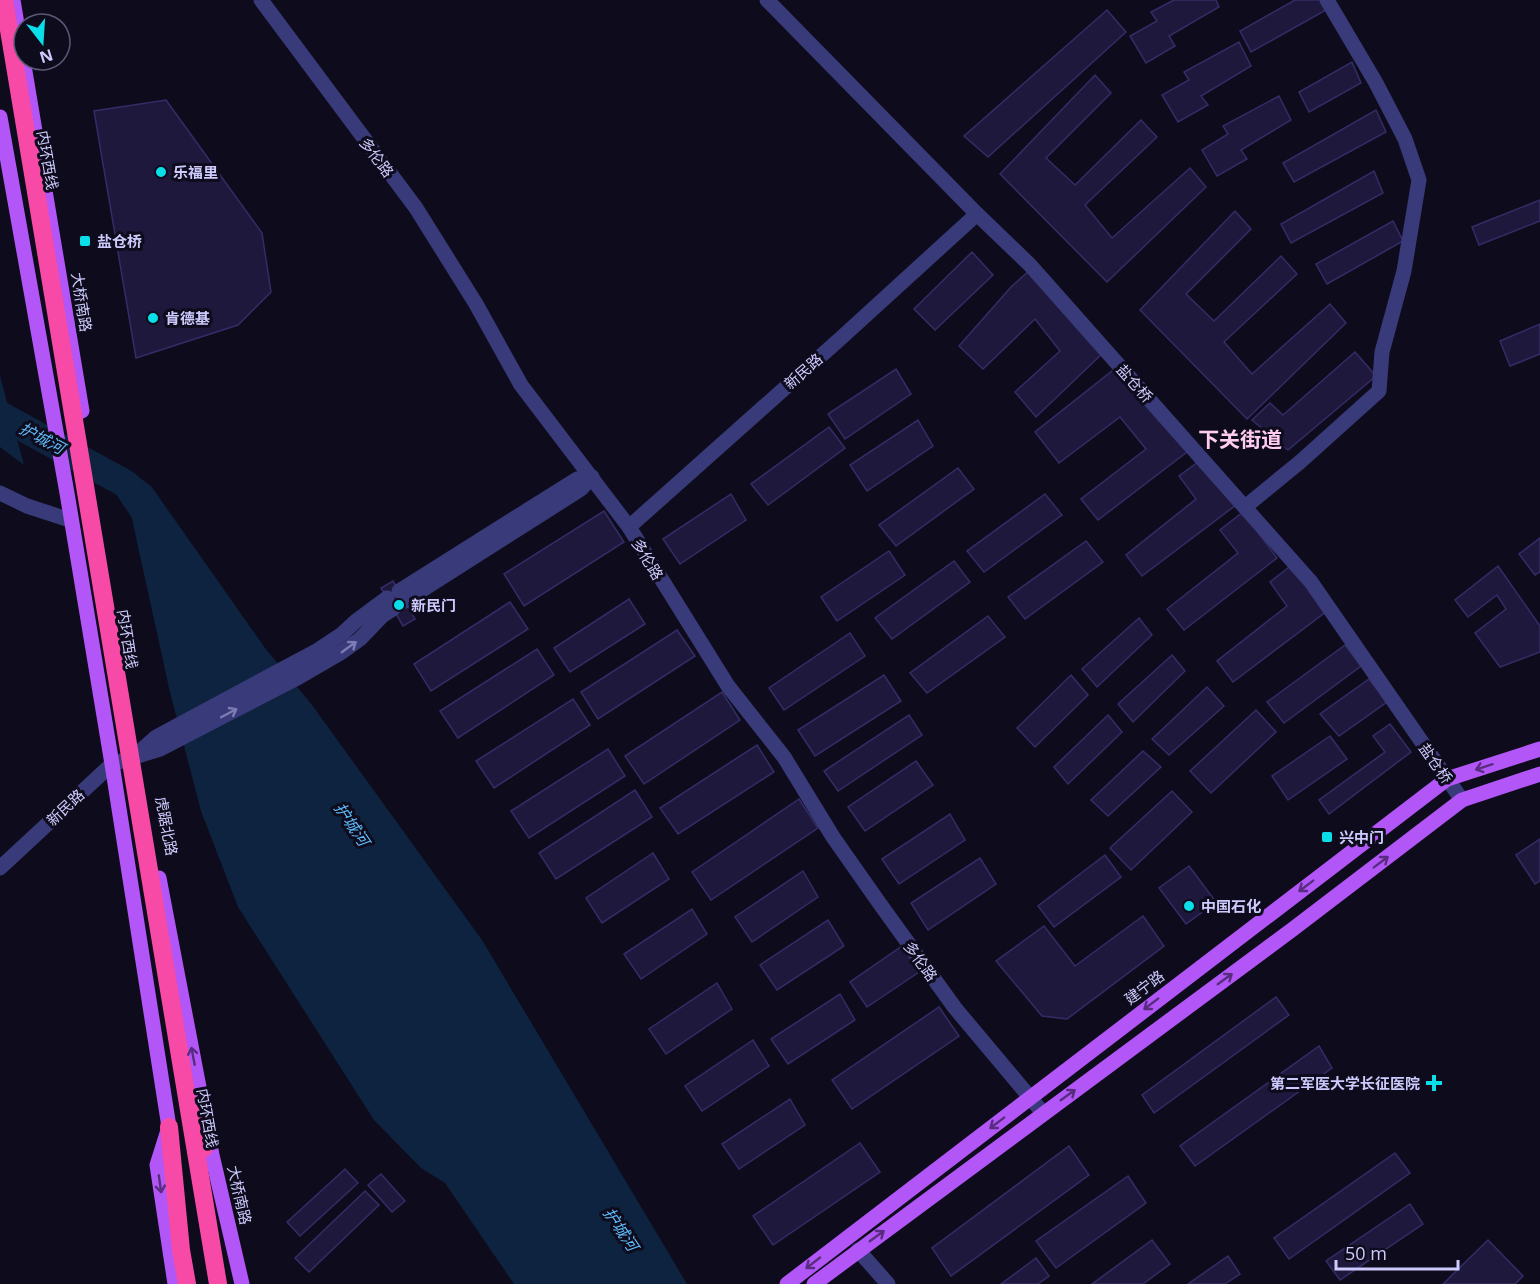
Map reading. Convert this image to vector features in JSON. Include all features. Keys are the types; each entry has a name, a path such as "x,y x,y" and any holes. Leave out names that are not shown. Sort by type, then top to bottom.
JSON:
{"highway":[{"name":"内环西线","path":"4,0 218,1284"},
{"name":"内环西线","path":"0,43 205,1284"},
{"path":"203,1114 204,1157 230,1284"},
{"path":"169,1127 181,1250 187,1284"}],"main road":[{"name":"大桥南路","path":"13,0 103,543"},
{"path":"0,117 67,494 169,1127 157,1165 175,1284"},
{"name":"虎踞北路","path":"103,543 136,755 203,1114"},
{"name":"建宁路","path":"787,1284 1447,779 1540,749"},
{"path":"814,1284 1293,929 1462,800 1540,774"},
{"name":"大桥南路","path":"203,1114 242,1284"}],"street":[{"name":"多伦路","path":"261,0 416,208 476,304 521,385 629,528 728,686 783,758 833,837 880,904 955,1008 1043,1113"},
{"name":"盐仓桥","path":"767,0 976,214 1030,265 1311,582 1462,800"},
{"path":"1245,507 1300,462 1379,391 1382,352 1404,271 1412,228 1419,180 1405,139 1376,83 1327,0"},
{"name":"新民路","path":"629,528 976,214"},
{"path":"136,755 160,749 175,734 295,670 351,645 360,639 396,600 577,479 592,477"},
{"path":"0,493 27,506 70,520"},
{"name":"新民路","path":"0,868 112,764 136,755"},
{"path":"858,1250 888,1284"}],"water":[{"path":"0,376 24,465 0,447"},
{"path":"125,467 151,486 265,648 312,705 482,940 687,1284 514,1284 445,1183 421,1168 374,1120 238,907 201,811 169,688 122,473"}],"building":[{"path":"1174,0 1216,0 1219,7 1169,36 1175,46 1146,63 1130,36 1157,21 1151,12"},
{"path":"1295,0 1321,0 1326,10 1251,52 1240,31"},
{"path":"1107,10 1126,32 988,157 964,136"},
{"path":"1239,42 1251,66 1201,96 1208,105 1178,122 1162,95 1189,80 1184,72"},
{"path":"1352,62 1361,83 1309,112 1299,92"},
{"path":"1095,75 1111,93 1046,158 1075,185 1141,120 1157,137 1085,205 1112,238 1190,168 1206,187 1107,282 1000,174"},
{"path":"1279,96 1291,120 1241,150 1247,159 1217,176 1202,150 1228,134 1223,126"},
{"name":"乐福里","path":"166,100 262,233 271,292 238,325 136,358 94,111"},
{"path":"1376,110 1386,132 1294,182 1283,163"},
{"path":"1374,171 1383,193 1291,243 1281,224"},
{"path":"1540,200 1540,221 1479,245 1472,227"},
{"path":"1235,211 1251,229 1186,294 1214,321 1281,256 1297,274 1224,342 1252,374 1330,304 1346,323 1247,419 1140,310"},
{"path":"1393,221 1403,241 1327,284 1316,264"},
{"path":"972,252 993,275 935,330 914,309"},
{"path":"1031,269 1105,351 1036,417 1015,392 1060,351 1035,319 983,369 959,346 1011,287"},
{"path":"1540,324 1540,354 1510,366 1500,341"},
{"path":"1355,352 1376,376 1288,450 1252,420 1270,403 1283,415"},
{"path":"1117,367 1191,449 1098,520 1081,499 1146,449 1120,417 1059,463 1035,432"},
{"path":"896,369 911,394 845,439 828,414"},
{"path":"918,420 933,446 867,491 850,465"},
{"path":"829,427 845,448 768,505 751,484"},
{"path":"1202,459 1236,505 1142,576 1126,555 1196,499 1179,476"},
{"path":"958,468 974,489 896,546 879,525"},
{"path":"731,494 746,520 680,564 663,539"},
{"path":"1045,494 1062,515 984,572 967,551"},
{"path":"604,511 624,542 524,606 504,574"},
{"path":"1243,512 1277,558 1184,630 1167,609 1238,553 1220,530"},
{"path":"1540,538 1540,572 1535,575 1519,554"},
{"path":"1086,541 1103,562 1025,619 1008,597"},
{"path":"889,551 905,575 837,621 821,597"},
{"path":"954,561 970,582 892,639 875,618"},
{"path":"1293,564 1327,611 1233,682 1217,661 1287,606 1270,582"},
{"path":"1498,566 1540,626 1540,652 1500,667 1475,633 1506,609 1497,595 1468,617 1455,600"},
{"name":"新民门","path":"393,581 415,619 403,626 381,588"},
{"path":"629,599 645,624 570,672 554,648"},
{"path":"510,602 528,629 431,691 414,664"},
{"path":"988,616 1005,637 927,693 910,673"},
{"path":"1139,618 1152,635 1097,687 1082,669"},
{"path":"677,630 695,656 598,719 581,692"},
{"path":"850,633 865,656 784,710 769,688"},
{"path":"1345,645 1361,666 1284,723 1267,702"},
{"path":"537,649 554,675 458,738 440,711"},
{"path":"1172,655 1185,671 1133,722 1118,704"},
{"path":"884,675 901,701 815,756 798,730"},
{"path":"1071,675 1088,695 1035,747 1017,728"},
{"path":"1369,679 1387,702 1339,736 1320,714"},
{"path":"1207,687 1224,706 1169,755 1152,739"},
{"path":"722,692 740,720 644,784 625,756"},
{"path":"573,699 590,725 494,788 476,761"},
{"path":"1256,710 1276,732 1211,793 1190,771"},
{"path":"909,715 922,735 838,791 824,771"},
{"path":"1108,715 1122,732 1068,784 1054,767"},
{"path":"1390,724 1411,752 1329,814 1319,800 1385,752 1373,736"},
{"path":"1330,736 1347,759 1288,800 1272,776"},
{"path":"757,745 774,772 678,834 660,808"},
{"path":"608,749 625,776 529,838 511,811"},
{"path":"1143,751 1161,767 1108,816 1091,800"},
{"path":"916,761 933,785 865,831 848,807"},
{"path":"635,790 652,817 556,879 539,853"},
{"path":"1172,791 1192,812 1131,870 1110,848"},
{"path":"799,799 818,828 711,900 692,872"},
{"path":"950,814 965,840 899,884 882,859"},
{"path":"1540,839 1540,881 1535,884 1516,855"},
{"path":"653,853 669,879 602,923 586,898"},
{"path":"1105,855 1121,877 1054,927 1038,906"},
{"path":"980,858 996,884 928,930 911,903"},
{"path":"1189,866 1216,902 1186,924 1159,888"},
{"path":"803,871 818,897 752,942 735,917"},
{"path":"692,909 707,934 641,979 624,954"},
{"path":"1143,916 1164,946 1067,1019 1042,1016 996,961 1044,926 1075,966"},
{"path":"828,920 844,946 777,990 760,965"},
{"path":"902,946 919,972 867,1007 850,982"},
{"path":"717,983 732,1009 666,1054 649,1029"},
{"path":"840,994 855,1020 788,1064 771,1039"},
{"path":"1276,997 1289,1015 1154,1113 1142,1095"},
{"path":"939,1007 959,1036 852,1109 832,1080"},
{"path":"753,1040 769,1066 702,1111 685,1086"},
{"path":"1319,1046 1332,1068 1195,1166 1180,1146"},
{"path":"790,1099 805,1125 739,1169 722,1144"},
{"path":"860,1143 880,1172 773,1245 753,1216"},
{"path":"1069,1146 1089,1175 951,1276 932,1248"},
{"path":"1395,1153 1410,1173 1289,1259 1274,1238"},
{"path":"345,1169 358,1183 300,1236 287,1222"},
{"path":"381,1174 405,1201 392,1212 368,1185"},
{"path":"1128,1176 1146,1203 1056,1268 1036,1241"},
{"path":"365,1191 379,1205 309,1272 295,1258"},
{"path":"1410,1204 1423,1224 1340,1280 1326,1261"},
{"path":"1152,1240 1170,1264 1143,1284 1092,1284"},
{"path":"1488,1240 1523,1276 1515,1284 1443,1284"},
{"path":"1228,1256 1240,1274 1225,1284 1188,1284"},
{"path":"1036,1258 1049,1276 1038,1284 1001,1284"}],"waterway":[{"name":"护城河","path":"0,415 126,484 147,515"}],"place":[{"name":"乐福里","path":"161,172"},
{"name":"盐仓桥","path":"85,241"},
{"name":"肯德基","path":"153,318"},
{"name":"新民门","path":"399,605"},
{"name":"兴中门","path":"1327,837"},
{"name":"中国石化","path":"1189,906"},
{"name":"第二军医大学长征医院","path":"1434,1083"}],"district":[{"name":"下关街道","path":"1240,439"}]}
